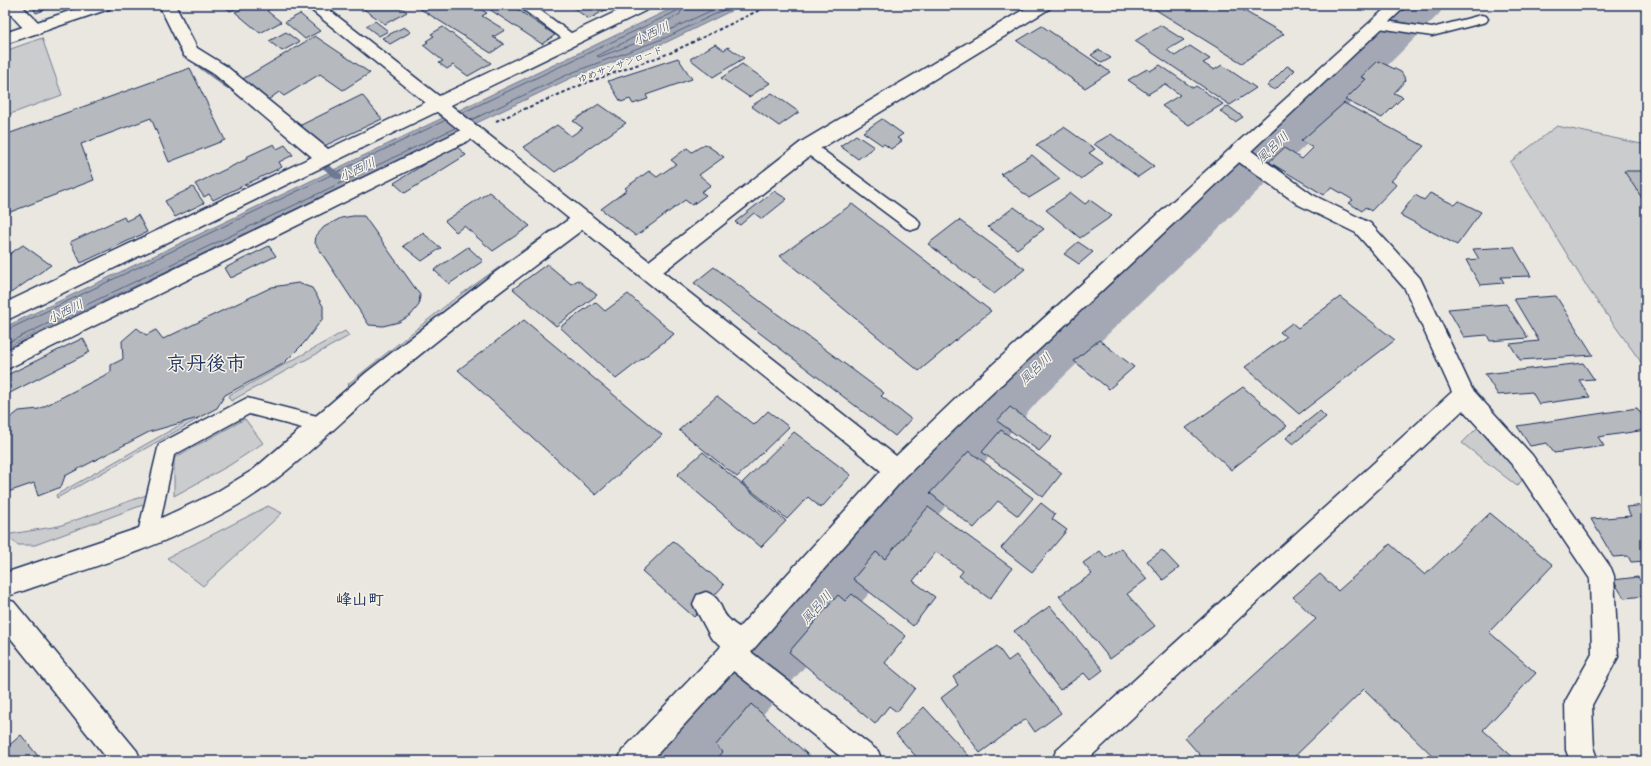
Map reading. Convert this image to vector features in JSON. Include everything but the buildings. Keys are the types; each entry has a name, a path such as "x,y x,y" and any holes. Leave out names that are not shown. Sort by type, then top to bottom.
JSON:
{"street":[{"path":"12,5 35,29"},
{"path":"5,39 103,5"},
{"path":"167,5 190,52 189,56 220,70 325,157"},
{"path":"313,5 897,470"},
{"path":"5,313 325,157 440,106 643,5"},
{"path":"649,272 808,146 1043,5"},
{"path":"632,761 897,470 977,393 1399,5"},
{"path":"5,361 471,130"},
{"path":"1238,152 1306,200 1363,228 1413,284 1464,395 1524,462 1602,576 1605,657 1578,702 1580,750 1584,761"},
{"path":"5,585 147,537 230,497 261,476 375,379 500,280 583,219"},
{"path":"1066,761 1464,395"},
{"path":"706,604 720,629 736,648 868,761"},
{"path":"5,612 127,761"}],"lane":[{"path":"524,5 572,39"},
{"path":"1379,24 1432,32 1481,19"},
{"path":"808,146 912,224"},
{"path":"147,537 166,450 248,406 321,426"}],"path":[{"name":"ゆめサンサンロード","path":"471,130 586,83 670,53 770,5"}],"shaded area":[{"path":"42,38 62,95 5,116 5,51"},
{"path":"1557,126 1646,145 1646,369 1589,290 1510,162"},
{"path":"551,230 553,233 452,305 351,387 348,384 449,303"},
{"path":"345,331 349,336 231,401 228,396"},
{"path":"196,416 198,419 57,498 56,495"},
{"path":"245,419 263,443 230,465 174,496 174,458"},
{"path":"1478,427 1524,478 1517,486 1462,443"},
{"path":"152,493 151,502 35,545 18,545 5,535 59,526"},
{"path":"268,506 282,513 203,586 167,558"}],"water":[{"name":"小西川","path":"679,5 743,5 667,42 573,77 5,348 5,327"}],"waterway":[{"name":"風呂川","path":"676,761 746,682 1018,384 1338,88 1424,5"},
{"path":"197,63 230,87"},
{"name":"小西川","path":"317,159 339,177"}],"district":[{"name":"京丹後市","path":"206,363"},
{"name":"峰山町","path":"360,599"}]}
